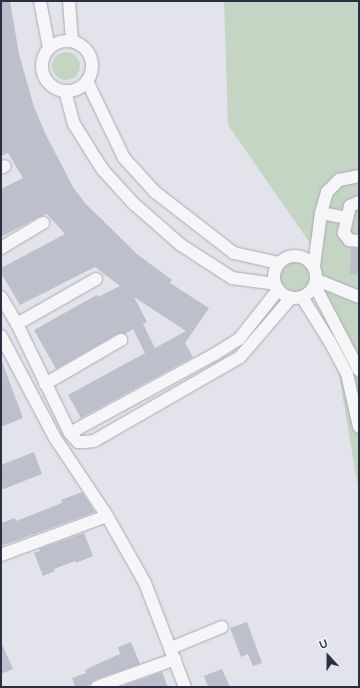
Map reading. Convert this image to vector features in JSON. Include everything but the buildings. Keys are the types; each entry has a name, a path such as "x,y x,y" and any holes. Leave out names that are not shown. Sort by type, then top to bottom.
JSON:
{"street":[{"path":"40,1 49,48"},
{"path":"69,1 72,41"},
{"path":"72,41 87,50 91,57 91,74 81,87 65,91 50,85 42,71 44,54 49,48 56,43 72,41"},
{"path":"87,81 124,158 155,192 234,253 278,263"},
{"path":"65,91 74,124 103,170 133,203 181,245 232,278 277,287 296,298 330,342 347,374 359,427"},
{"path":"359,176 347,177 332,186 327,192 321,213 314,266 316,283 359,370"},
{"path":"359,202 350,206 344,233 349,240 359,241"},
{"path":"321,213 348,218"},
{"path":"1,248 42,223"},
{"path":"70,433 215,354 238,339 277,287 275,270 278,263 284,259 297,255 310,261 314,266"},
{"path":"17,324 96,279"},
{"path":"316,283 359,297"},
{"path":"1,297 17,324 70,433 78,442 94,440 240,357 296,298 310,292 316,283"},
{"path":"1,336 55,438 107,516 145,583 185,687"},
{"path":"45,384 121,340"},
{"path":"1,555 107,516"},
{"path":"97,687 173,654 222,627"}],"green space":[{"path":"224,1 359,1 359,494 319,256 228,125"},
{"path":"66,52 76,56 80,66 76,76 66,80 56,76 52,66 56,56"},
{"path":"295,262 301,263 309,271 309,283 301,291 295,292 289,291 281,283 280,277 281,271 289,263"}]}
